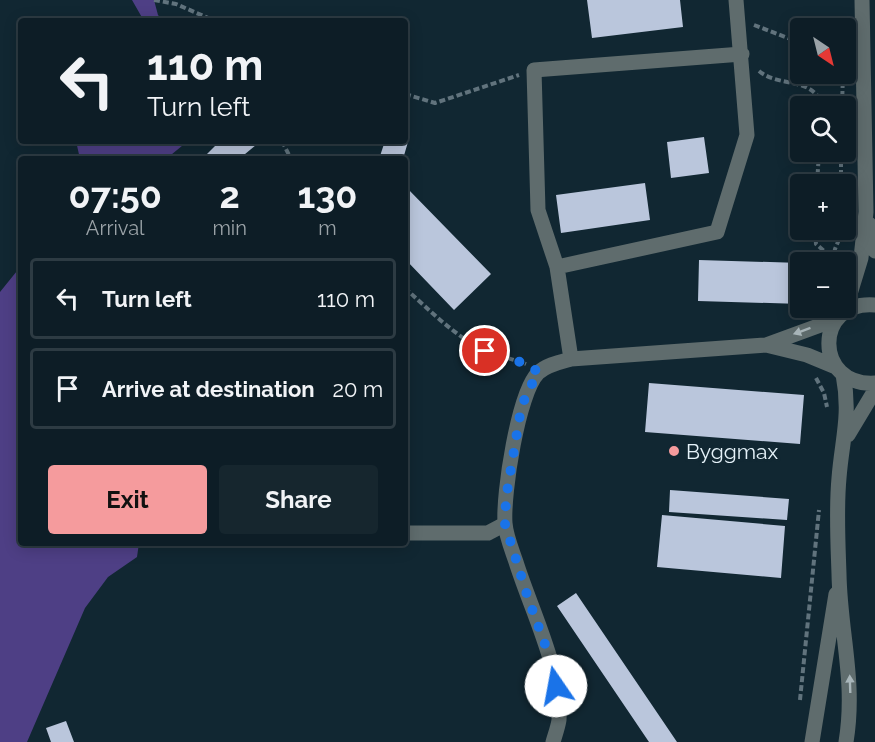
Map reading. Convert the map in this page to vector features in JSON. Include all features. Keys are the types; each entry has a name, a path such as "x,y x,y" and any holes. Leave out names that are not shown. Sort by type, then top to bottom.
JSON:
{"street":[{"path":"557,267 717,232 747,135 736,0"},
{"path":"856,273 861,258 866,212 862,0"},
{"path":"571,359 557,267 538,210 534,70 742,54"},
{"path":"866,212 875,251"},
{"path":"856,307 864,304 875,305"},
{"path":"766,345 827,318"},
{"path":"838,318 832,327 828,347 847,395 845,440 838,480 838,577 850,684 846,742"},
{"path":"553,742 559,720 554,669 528,598 505,524 506,498 520,415 526,394 539,372 571,359 766,345 807,355 863,383 875,383"},
{"path":"845,440 875,390"},
{"path":"408,533 488,533 505,524"},
{"path":"812,742 838,577"}],"path":[{"path":"154,0 176,4 208,18"},
{"path":"739,24 760,26 790,38"},
{"path":"742,54 771,79 804,85 817,96"},
{"path":"408,95 435,103 534,70"},
{"path":"816,240 816,244 829,252"},
{"path":"408,290 485,351 518,361 539,372"},
{"path":"807,355 804,365 820,382 827,415"},
{"path":"799,709 819,506"}],"shaded area":[{"path":"132,0 154,0 160,18 142,18"},
{"path":"77,144 184,144 170,156 79,156"},
{"path":"18,270 18,546 139,546 137,557 108,577 85,608 27,742 0,742 0,292"}],"building":[{"path":"587,0 680,0 683,27 592,38"},
{"path":"704,137 709,173 671,178 667,142"},
{"path":"217,144 257,144 243,156 205,156"},
{"path":"384,144 407,144 404,156 380,156"},
{"path":"645,183 650,220 561,233 556,195"},
{"path":"408,189 491,274 454,310 408,262"},
{"path":"699,260 790,263 790,304 698,301"},
{"path":"649,383 804,395 800,444 645,432"},
{"path":"670,490 789,499 787,520 669,512"},
{"path":"662,515 785,526 781,578 657,567"},
{"path":"576,593 677,742 649,742 557,606"},
{"path":"66,721 74,742 51,742 46,728"}],"place":[{"name":"Byggmax","path":"674,451"}],"route":[{"path":"485,351 518,361 539,372 530,384 520,415 506,498 505,524 528,598 554,669 556,686"}]}
